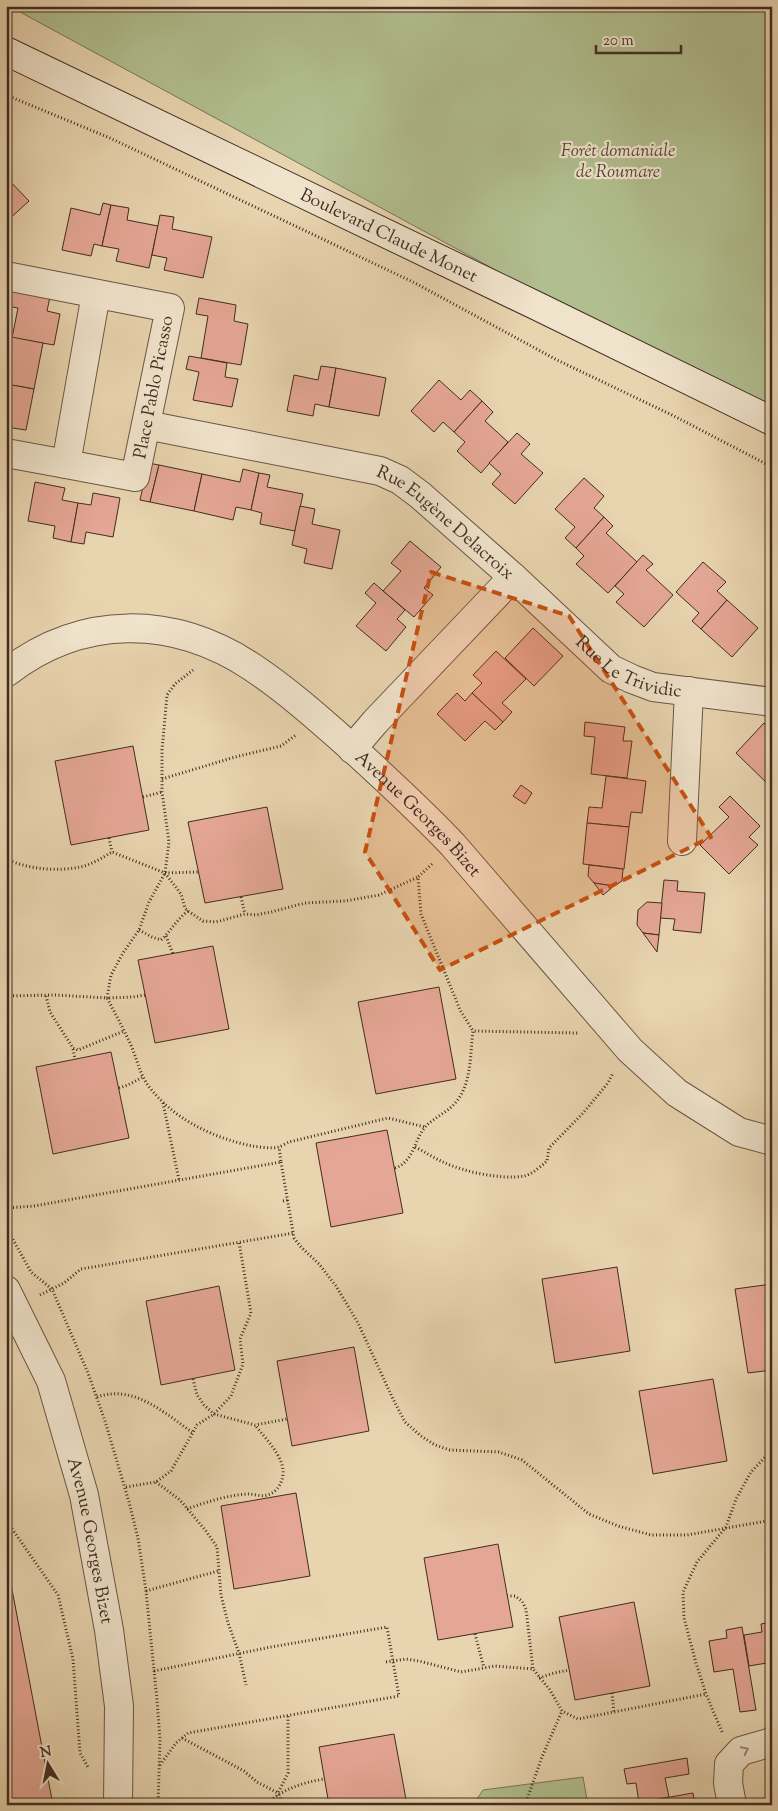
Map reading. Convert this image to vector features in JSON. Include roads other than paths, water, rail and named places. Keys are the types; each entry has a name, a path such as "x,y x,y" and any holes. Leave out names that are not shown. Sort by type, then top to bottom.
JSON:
{"street":[{"name":"Boulevard Claude Monet","path":"6,51 528,301 772,421"},
{"path":"6,276 96,294 66,464 6,453"},
{"name":"Place Pablo Picasso","path":"66,464 136,477 170,308 96,294"},
{"name":"Rue Eugène Delacroix","path":"146,425 380,471 400,480 513,577 375,722 352,749"},
{"name":"Rue Le Trividic","path":"513,577 611,669 653,686 772,702"},
{"name":"Avenue Georges Bizet","path":"6,673 32,655 55,643 75,636 114,628 135,627 189,637 216,647 252,667 318,717 392,784 453,845 622,1041 677,1093 739,1132 772,1141"},
{"path":"682,841 689,691"},
{"name":"Avenue Georges Bizet","path":"11,1299 51,1381 84,1495 109,1630 119,1706 119,1798"},
{"path":"732,1805 728,1783 729,1764 741,1751 762,1743 772,1742"}],"park label":[{"name":"Forêt domaniale de Roumare","path":"618,160"}]}
